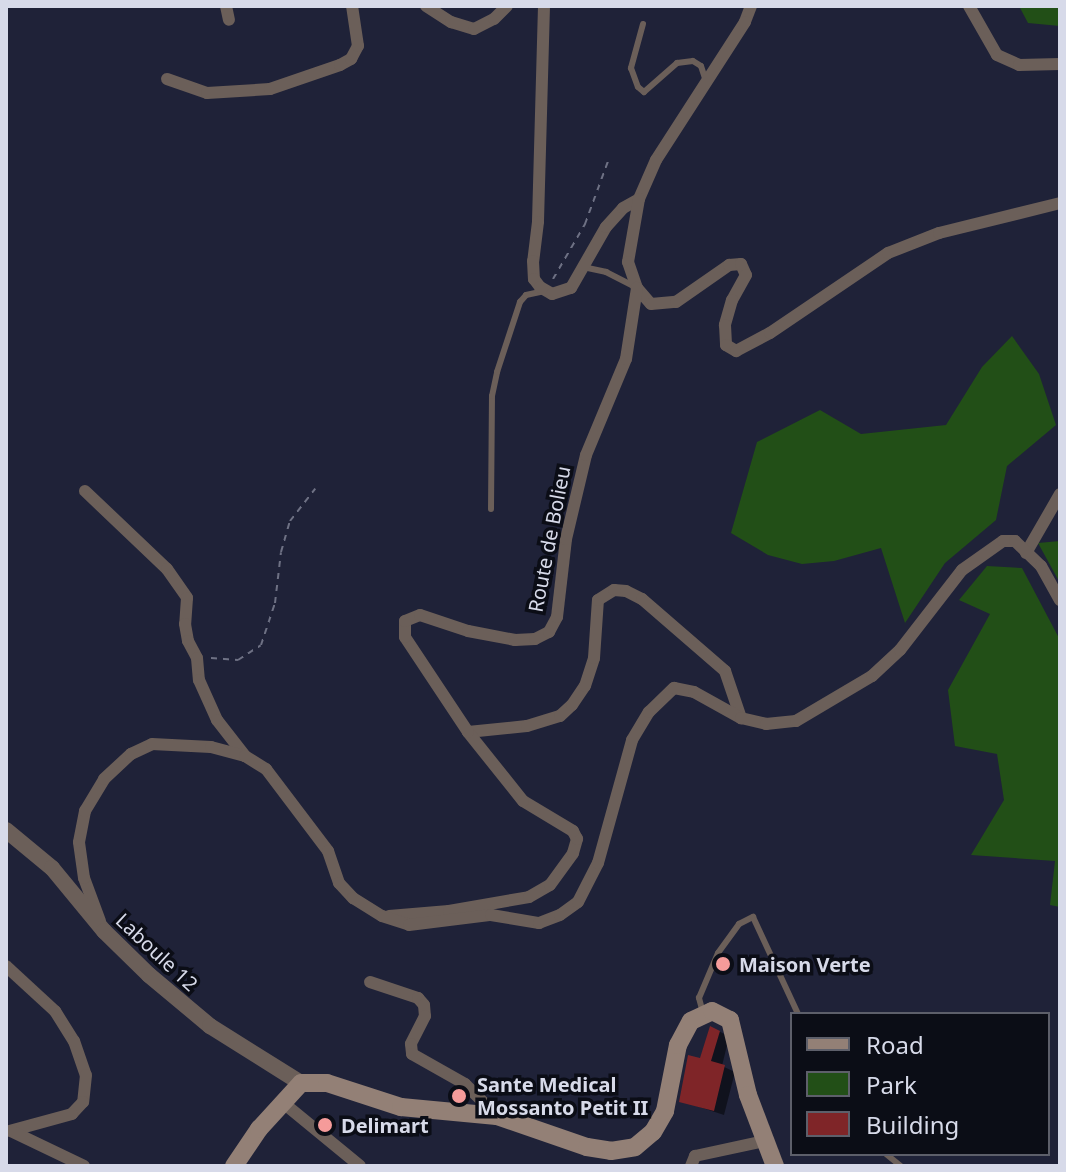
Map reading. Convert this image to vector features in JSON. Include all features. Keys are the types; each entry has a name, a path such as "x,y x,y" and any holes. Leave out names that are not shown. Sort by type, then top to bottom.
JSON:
{"main road":[{"path":"234,1166 281,1101 301,1083 327,1083 401,1107 497,1116 587,1147 611,1151 635,1147 653,1132 665,1111 678,1045 691,1021 712,1011 730,1020 748,1095 775,1166"}],"street":[{"path":"226,6 229,20"},
{"path":"167,79 207,93 270,89 340,65 351,59 358,46 352,6"},
{"path":"426,6 451,22 474,29 494,19 507,6"},
{"path":"544,6 534,279 552,294 571,288 606,227 623,208 639,199"},
{"path":"751,6 745,22 705,78 656,160 639,199 628,262 637,288 651,304 664,306 676,302 729,265 741,264 746,275 732,300 725,325 726,345 736,351 747,347 901,247 939,233 1060,203"},
{"path":"969,6 997,55 1019,65 1060,64"},
{"name":"Route de Bolieu","path":"382,916 449,911 529,897 550,885 573,853 577,839 573,831 523,801 468,732 405,637 405,621 420,615 468,631 515,640 535,639 549,632 557,617 566,539 586,455 626,359 637,288"},
{"path":"85,491 167,569 187,598 188,641 197,658 199,680 217,720 245,756"},
{"path":"1026,553 1060,494"},
{"path":"104,931 84,878 79,842 85,811 104,779 131,754 152,744 211,747 245,756 266,769 304,815 328,851 339,883 353,898 382,916 409,925 491,915 539,923 560,915 578,902 598,863 632,740 656,704 674,688 694,692 741,718 766,724 796,721 872,676 900,650 962,570 1003,541 1015,541 1041,566 1060,600"},
{"path":"468,732 527,726 560,716 572,705 585,686 594,658 598,600 614,590 626,591 642,599 725,671 741,718"},
{"name":"Laboule 12","path":"6,830 52,868 104,931 149,975 210,1026 301,1083"},
{"path":"6,966 55,1011 74,1041 86,1075 83,1102 72,1114 8,1131"},
{"path":"370,982 418,998 424,1005 425,1016 411,1044 412,1054 465,1084 497,1116"},
{"path":"281,1101 360,1166"},
{"path":"8,1131 84,1166"},
{"path":"691,1166 695,1156 765,1141"}],"lane":[{"path":"643,24 631,68 638,87 644,92 677,63 693,61 701,66 705,78"},
{"path":"583,267 622,278 637,288"},
{"path":"491,509 492,396 497,372 520,302 526,295 545,291"},
{"path":"703,1013 699,998 718,953 739,924 753,917 797,1012"}],"path":[{"path":"545,291 585,224 608,161"},
{"path":"197,658 238,660 261,645 275,603 281,552 290,521 315,489"}],"green space":[{"path":"1019,6 1060,6 1060,26 1028,23"},
{"path":"1012,336 1039,374 1056,425 1007,466 996,520 945,563 905,623 881,548 834,561 802,564 768,555 731,533 757,442 820,410 861,434 946,425 982,367"},
{"path":"1060,541 1060,583 1038,543"},
{"path":"987,566 1022,568 1060,640 1060,907 1050,905 1055,861 971,855 1004,800 997,754 955,746 948,690 990,614 959,600"}],"building":[{"path":"710,1026 720,1031 711,1061 725,1065 714,1111 679,1102 688,1055 700,1058"}],"place":[{"name":"Maison Verte","path":"723,964"},
{"name":"Sante Medical Mossanto Petit II","path":"459,1096"},
{"name":"Delimart","path":"325,1125"}]}
